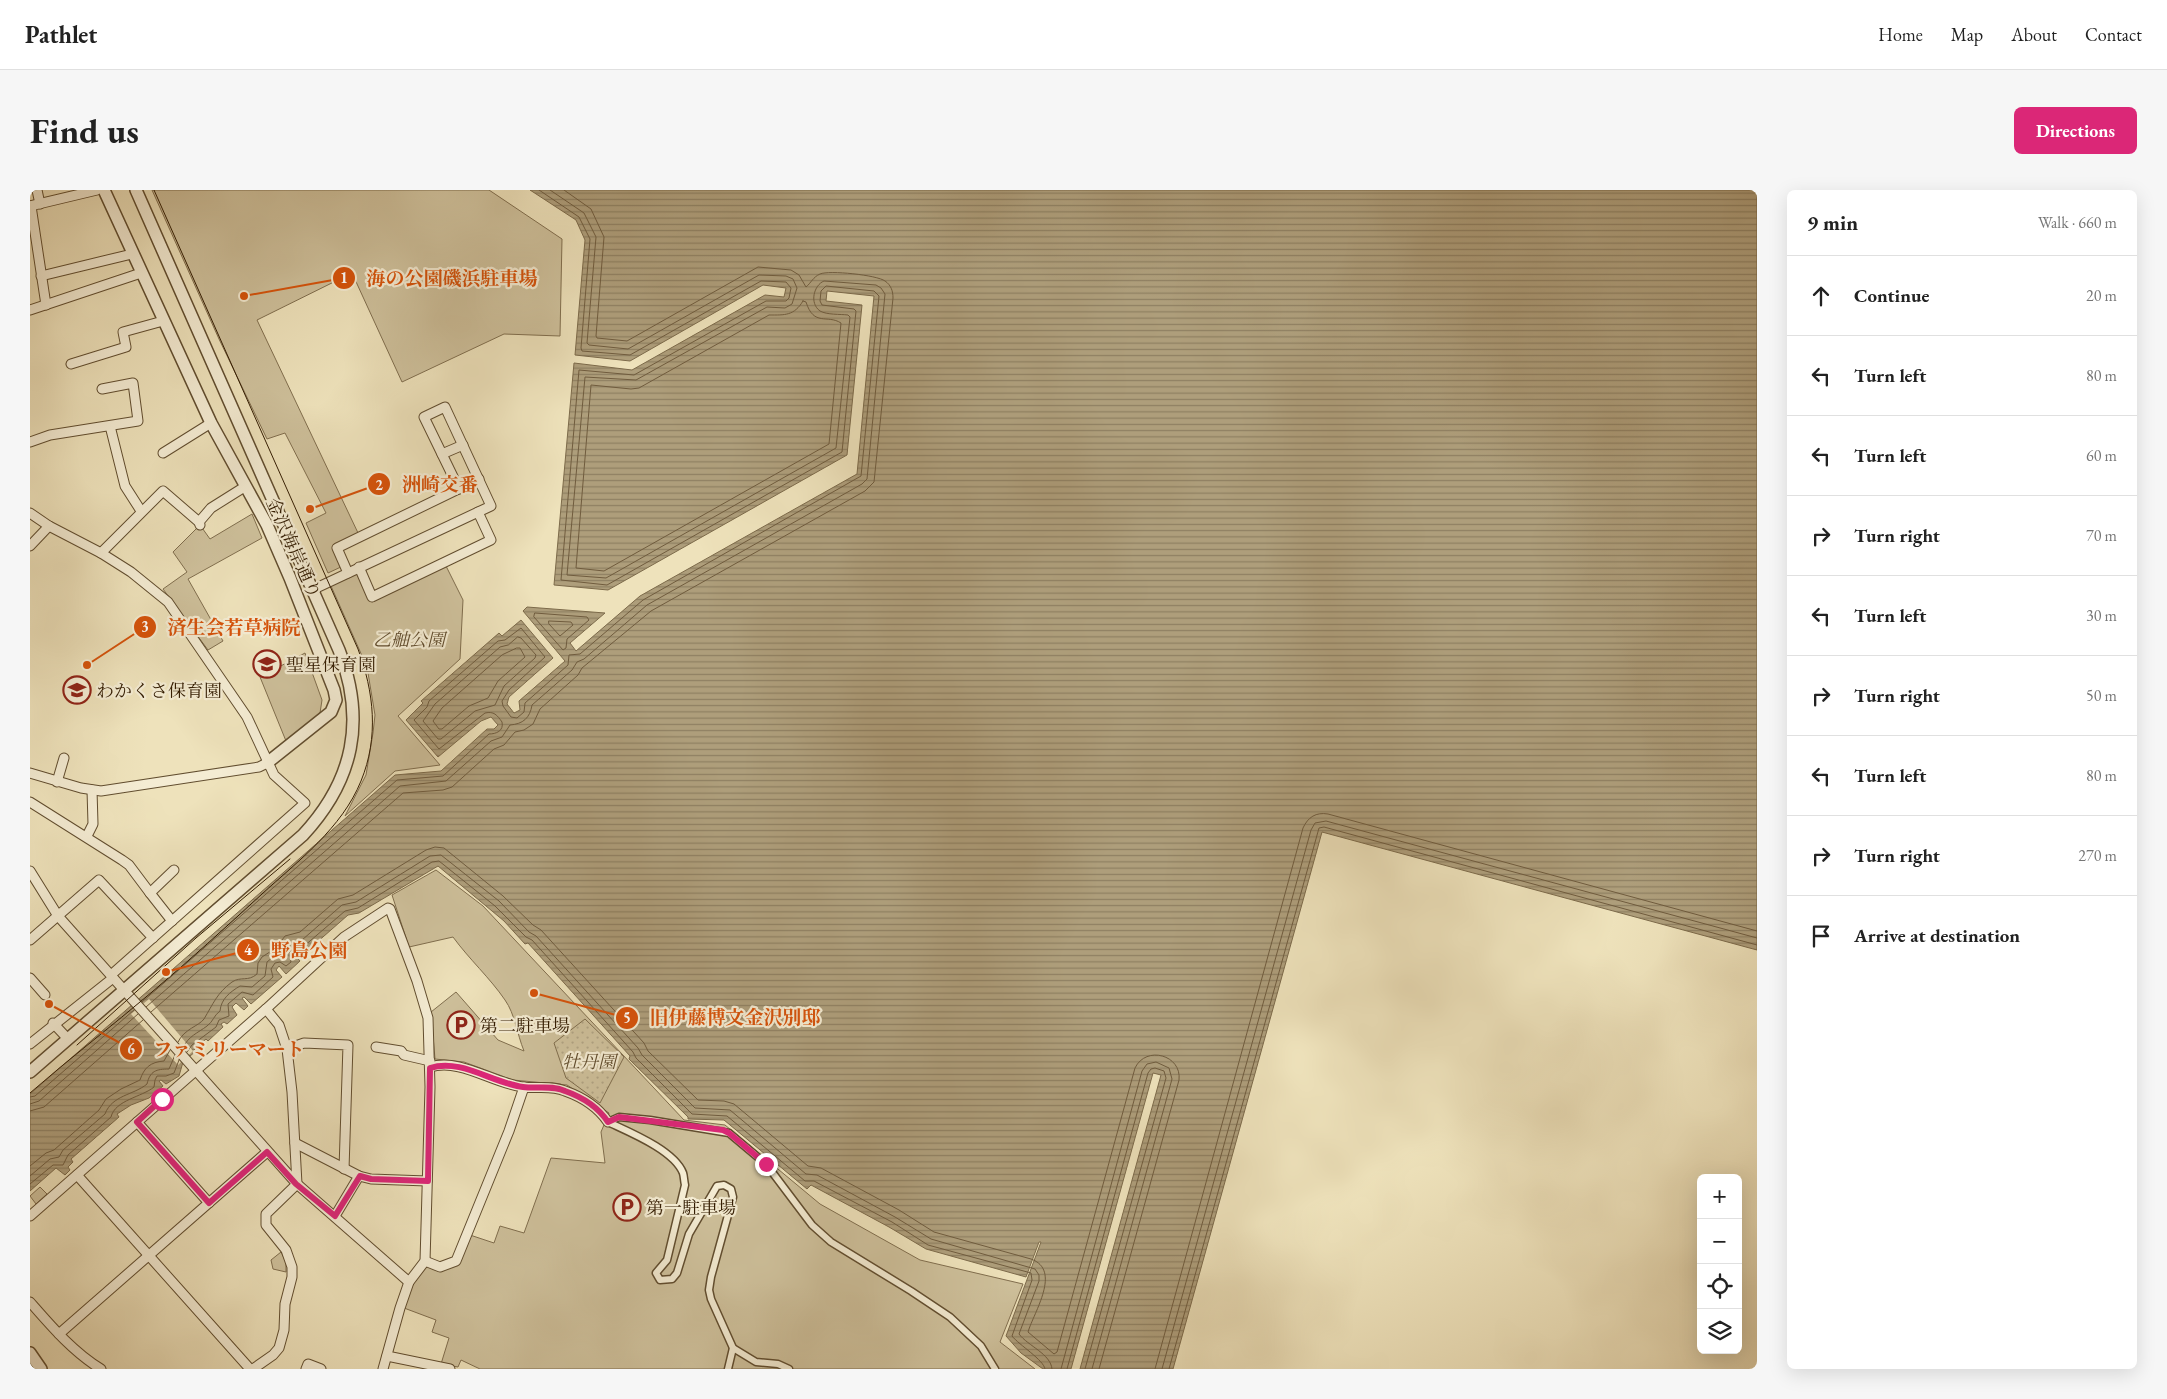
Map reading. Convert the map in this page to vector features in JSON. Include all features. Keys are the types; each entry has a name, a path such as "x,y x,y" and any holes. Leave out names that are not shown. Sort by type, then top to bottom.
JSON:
{"street":[{"path":"37,190 34,205 41,276 46,305"},
{"path":"34,205 97,190"},
{"name":"金沢海岸通り","path":"30,773 57,782 101,791 259,767 268,763 331,712 336,700 334,690 290,578 246,486 211,423 104,190"},
{"path":"30,1072 303,835 320,817 334,795 343,774 353,737 353,695 348,672 340,650 136,190"},
{"path":"41,276 132,254"},
{"path":"30,310 141,274"},
{"path":"71,364 126,347 123,332 163,321"},
{"path":"30,442 50,435 138,421 133,383 102,389"},
{"path":"312,590 491,506 445,407 424,417 459,489"},
{"path":"163,453 211,423"},
{"path":"110,426 125,486 141,511"},
{"path":"442,454 463,445"},
{"path":"348,572 337,548 479,479"},
{"path":"101,553 163,490 200,524 211,508 246,486"},
{"path":"359,568 372,597 491,540 478,512"},
{"path":"30,513 49,526 101,553 131,572 168,602 247,716 274,775 305,803 112,976 30,1044"},
{"path":"30,546 49,526"},
{"path":"57,782 64,758"},
{"path":"87,836 93,824 92,790"},
{"path":"30,802 87,836 129,865 172,921"},
{"path":"150,892 174,870"},
{"path":"30,871 58,916 197,1070 296,1184 409,1282"},
{"path":"30,940 99,880 153,938"},
{"path":"30,1216 197,1070 344,937 388,908 417,981 428,1018 430,1064 425,1261 409,1282 384,1369"},
{"path":"30,978 45,995"},
{"path":"77,1175 148,1256 252,1369 273,1355 279,1348 284,1330 285,1304 292,1277 292,1267 286,1250 266,1225 266,1214 296,1184 295,1143 287,1049 279,1025 266,1008"},
{"path":"53,1023 68,1039"},
{"path":"287,1049 304,1043 348,1045 344,1170"},
{"path":"376,1048 401,1051 404,1055 430,1064 463,1067 501,1083 524,1087 554,1088 575,1095 600,1111 608,1122 630,1132 668,1155 683,1173 685,1184 667,1260 656,1273 660,1280 672,1279 677,1274 689,1234 717,1186 724,1185 731,1189 733,1197 710,1290 711,1300 733,1348 756,1362 778,1364 789,1369"},
{"path":"425,1261 440,1267 456,1261 510,1131 524,1087"},
{"path":"608,1122 619,1117 729,1133 766,1164 812,1225 831,1242 950,1317 981,1346 995,1369"},
{"path":"137,1122 209,1203"},
{"path":"295,1143 344,1170 360,1176 371,1179 428,1181"},
{"path":"59,1334 267,1152"},
{"path":"335,1216 360,1176"},
{"path":"30,1302 59,1334 89,1362 100,1369"},
{"path":"728,1369 733,1348"},
{"path":"30,1353 41,1369"},
{"path":"387,1356 450,1369"},
{"path":"306,1369 308,1364 321,1369"}],"green space":[{"path":"152,190 489,190 562,239 560,336 504,334 402,382 352,273 257,320 359,535 335,547 343,566 328,573 306,523 326,513 285,433 267,439 219,339"},
{"path":"252,514 262,538 188,579 223,641 208,650 163,589 187,572 173,552 200,525 210,539"},
{"name":"乙舳公園","path":"446,566 463,600 460,659 398,716 440,765 395,771 345,816 366,775 375,715 367,667 331,586 357,574 372,602"},
{"path":"305,653 322,700 320,713 286,741 260,677"},
{"path":"436,870 483,906 684,1120 725,1125 820,1204 920,1260 1023,1284 1000,1342 1035,1369 480,1369 461,1360 458,1367 441,1364 449,1338 432,1332 436,1320 404,1308 413,1284 427,1266 460,1262 470,1235 494,1243 500,1226 524,1233 551,1158 605,1163 601,1132 609,1113 567,1085 513,1080 464,1062 435,1059 431,1012 456,992 498,1040 524,1051 514,1018 505,1000 453,937 409,947 392,895"},
{"name":"牡丹園","path":"585,1019 624,1057 600,1103 566,1078 554,1043"},
{"path":"40,1187 47,1194 36,1204 30,1196"},
{"path":"281,1252 286,1262 286,1272 273,1269 271,1260"}],"water":[{"path":"530,190 1757,190 1757,950 1322,832 1173,1369 1080,1369 1161,1075 1153,1073 1071,1369 1043,1369 1021,1353 1006,1336 1041,1242 1039,1242 1026,1277 926,1249 811,1185 807,1189 724,1120 688,1119 629,1059 630,1056 528,943 525,944 504,921 438,866 359,913 348,915 307,951 309,953 304,958 297,951 294,954 300,961 286,974 279,966 276,970 282,977 251,1004 244,997 242,998 248,1006 244,1010 236,1003 232,1007 237,1015 227,1024 224,1022 221,1024 223,1027 208,1041 206,1039 194,1049 196,1051 183,1062 179,1076 166,1084 161,1080 159,1081 163,1086 149,1098 131,1105 117,1114 119,1117 71,1159 73,1162 68,1167 70,1170 65,1175 56,1168 30,1191 30,1094 395,775 441,771 487,729 494,729 498,725 491,717 481,721 438,757 406,720 423,703 421,701 499,633 502,636 521,620 553,658 509,697 507,704 514,713 520,710 519,701 565,661 523,611 527,607 605,613 570,643 576,651 640,596 857,474 874,296 827,291 826,301 862,305 847,455 608,590 554,585 574,363 632,370 765,295 784,297 786,288 763,285 630,361 575,355 585,240 576,220"}],"pier":[{"path":"149,999 193,1051 178,1065 131,1014"}],"tram line":[{"path":"30,1093 180,968 318,843 343,814 353,798 367,764 370,748 372,731 371,698 358,649 154,190"},
{"path":"77,1045 196,938 290,859"}],"place":[{"name":"海の公園磯浜駐車場","path":"244,296"},
{"name":"洲崎交番","path":"310,509"},
{"name":"聖星保育園","path":"267,664"},
{"name":"済生会若草病院","path":"87,665"},
{"name":"わかくさ保育園","path":"77,690"},
{"name":"野島公園","path":"166,972"},
{"name":"旧伊藤博文金沢別邸","path":"534,993"},
{"name":"ファミリーマート","path":"49,1004"},
{"name":"第二駐車場","path":"461,1025"},
{"name":"第一駐車場","path":"627,1207"}],"route":[{"path":"162,1099 137,1122 209,1203 267,1152 296,1184 335,1216 360,1176 371,1179 428,1181 430,1068 440,1064 463,1067 501,1083 524,1087 562,1089 600,1111 608,1122 619,1117 723,1130 766,1164"}]}
